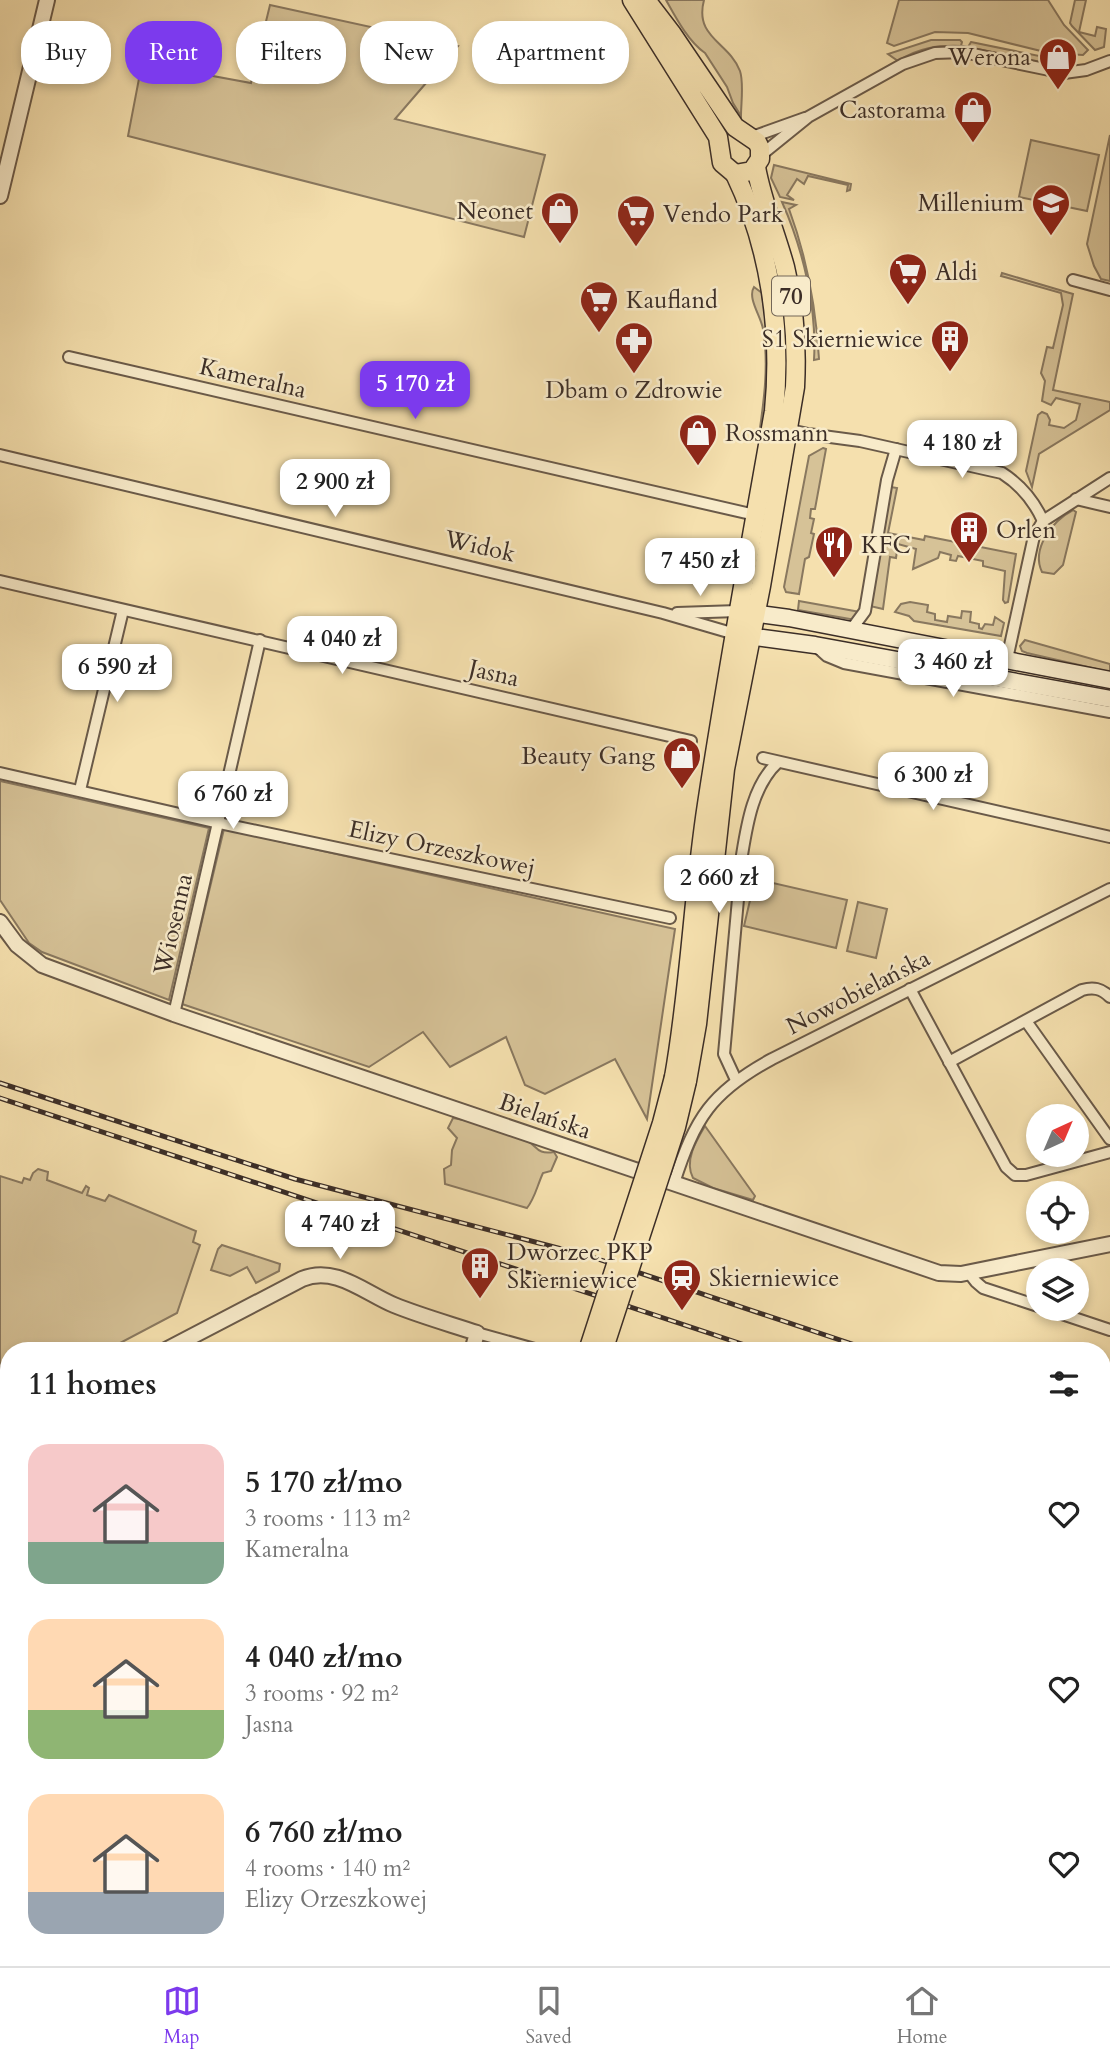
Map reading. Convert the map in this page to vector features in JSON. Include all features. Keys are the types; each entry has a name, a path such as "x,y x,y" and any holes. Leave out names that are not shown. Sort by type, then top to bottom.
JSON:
{"main road":[{"path":"632,0 718,137 722,163 735,174 746,173 758,161 760,148 735,127 673,34 646,0"},
{"path":"721,146 727,138 747,135"},
{"name":"70","path":"606,1342 676,1127 683,1025 707,804 747,612 790,430 796,361 792,303 758,161"},
{"name":"70","path":"735,174 757,231 772,305 776,372 774,411 755,516 747,612"},
{"name":"Widok","path":"747,612 1110,680"},
{"name":"Widok","path":"743,635 815,645 1110,699"},
{"name":"70","path":"591,1342 680,1079"}],"street":[{"path":"0,196 47,0"},
{"path":"758,161 808,117 917,57 943,51 963,52 1057,72 1077,72 1110,61"},
{"path":"1094,67 1110,70"},
{"path":"747,135 808,117"},
{"path":"1073,280 1110,290"},
{"name":"Kameralna","path":"69,357 755,516"},
{"path":"774,411 790,430 896,449 1002,473 1034,503 1043,521"},
{"path":"851,630 865,611 887,480 896,449"},
{"name":"Widok","path":"0,455 663,613 743,635"},
{"path":"1007,659 1034,536 1043,521 1110,478"},
{"path":"1076,499 1110,507"},
{"name":"Jasna","path":"0,582 691,741"},
{"path":"80,790 123,610"},
{"name":"Widok","path":"663,613 747,612"},
{"name":"Wiosenna","path":"174,1014 260,640"},
{"name":"Widok","path":"815,645 827,656 844,663 1110,712"},
{"path":"763,758 1110,837"},
{"path":"736,1080 724,1054 742,855 747,825 757,796 770,769 778,762"},
{"name":"Elizy Orzeszkowej","path":"0,773 219,823 670,918"},
{"name":"Nowobielańska","path":"674,1183 698,1121 718,1096 736,1080 772,1059 1110,889"},
{"name":"Bielańska","path":"0,922 16,945 34,961 174,1014 939,1273 953,1275 1110,1244"},
{"path":"950,1062 1082,990 1094,988 1104,991 1110,997"},
{"path":"910,989 1006,1167 1015,1175 1026,1175 1110,1152"},
{"path":"1026,1021 1110,1139"},
{"path":"970,1272 975,1282 983,1288 1026,1302"},
{"path":"181,1342 302,1279 316,1275 335,1278 371,1292 392,1304 510,1342"},
{"path":"1083,1321 1110,1330"},
{"path":"475,1342 478,1333"}],"shaded area":[{"path":"666,0 704,0 702,13 708,32 735,61 740,71 741,116 727,87 705,53 683,29"},
{"path":"899,0 1048,0 1064,25 1088,50 1083,55 1049,53 968,33 935,32 894,46 887,43"},
{"path":"1075,0 1086,0 1079,32 1095,36 1097,27 1106,29 1104,47 1095,50 1070,23"},
{"path":"270,5 343,21 266,21"},
{"path":"346,22 360,25 360,84 425,84 395,119 545,155 524,237 128,136 138,84 222,84 222,78 236,80 236,84 346,84"},
{"path":"931,40 962,42 961,46 921,50 898,61 888,54"},
{"path":"971,42 1059,60 1061,67 968,47"},
{"path":"1110,135 1110,281 1101,279 1087,244"},
{"path":"1031,140 1099,155 1087,211 1019,197"},
{"path":"774,165 851,184 850,190 847,191 848,185 808,176 804,184 797,179 787,195 794,200 780,197 771,178"},
{"path":"782,202 796,205 789,209 810,283 819,359 814,360 813,320 807,279"},
{"path":"1002,273 1073,294 1053,390 1110,402 1110,410 1039,454 1032,487 1026,471 1038,415 1042,412 1047,414 1049,425 1064,428 1076,420 1080,404 1056,398 1051,405 1042,401 1045,381 1041,373 1047,347 1053,348 1063,305 1061,293 1001,276"},
{"path":"754,287 762,293 771,363 763,432 759,435 766,356 762,324 753,302"},
{"path":"826,449 815,509 811,509 810,518 814,519 811,533 814,534 809,557 805,559 799,594 786,592 784,587 809,456"},
{"path":"891,487 897,488 888,533 924,540 925,536 1016,554 1008,602 1003,600 1005,571 983,566 983,561 958,556 956,561 950,560 951,555 940,552 938,558 913,569 916,549 898,544 896,558 890,557 883,609 870,606"},
{"path":"1073,510 1076,512 1063,565 1054,574 1042,572 1039,554 1045,536 1058,521"},
{"path":"799,601 860,612 855,619 850,619 798,610"},
{"path":"910,602 928,605 927,612 935,614 935,620 947,622 948,616 961,618 962,611 971,612 970,622 979,624 982,629 985,624 993,625 995,617 1004,623 1001,636 914,621 909,616 895,612 901,604"},
{"path":"1025,640 1110,664 1110,672 1027,653 1022,651 1020,646"},
{"path":"0,781 209,828 169,1000 42,952 29,943 0,900"},
{"path":"224,829 675,929 647,1119 615,1059 545,1094 525,1085 506,1037 450,1067 423,1032 369,1067 182,1004"},
{"path":"755,879 847,900 836,948 744,926"},
{"path":"858,902 887,909 876,958 847,951"},
{"path":"453,1118 507,1133 529,1142 543,1152 554,1152 557,1157 551,1171 543,1173 527,1208 445,1184 444,1169 451,1165 452,1150 457,1138 448,1128"},
{"path":"705,1126 755,1196 753,1200 713,1188 693,1178 690,1158"},
{"path":"38,1169 48,1172 47,1180 82,1193 86,1186 89,1188 87,1195 105,1201 109,1195 196,1231 193,1242 200,1245 177,1313 122,1342 0,1342 0,1176 22,1183 24,1178 30,1180"},
{"path":"222,1245 280,1264 279,1271 256,1283 247,1267 230,1276 211,1270"}],"railway":[{"path":"0,1083 295,1179 592,1257 846,1342"},
{"path":"0,1098 736,1342"}],"place":[{"name":"Werona","path":"1058,91"},
{"name":"Castorama","path":"973,144"},
{"name":"Millenium","path":"1051,237"},
{"name":"Neonet","path":"560,245"},
{"name":"Vendo Park","path":"636,248"},
{"name":"Aldi","path":"908,306"},
{"name":"Kaufland","path":"599,334"},
{"name":"S1 Skierniewice","path":"950,373"},
{"name":"Dbam o Zdrowie","path":"634,375"},
{"name":"Rossmann","path":"698,467"},
{"name":"Orlen","path":"969,564"},
{"name":"KFC","path":"834,579"},
{"name":"Beauty Gang","path":"682,790"},
{"name":"Dworzec PKP Skierniewice","path":"480,1300"},
{"name":"Skierniewice","path":"682,1312"}]}
